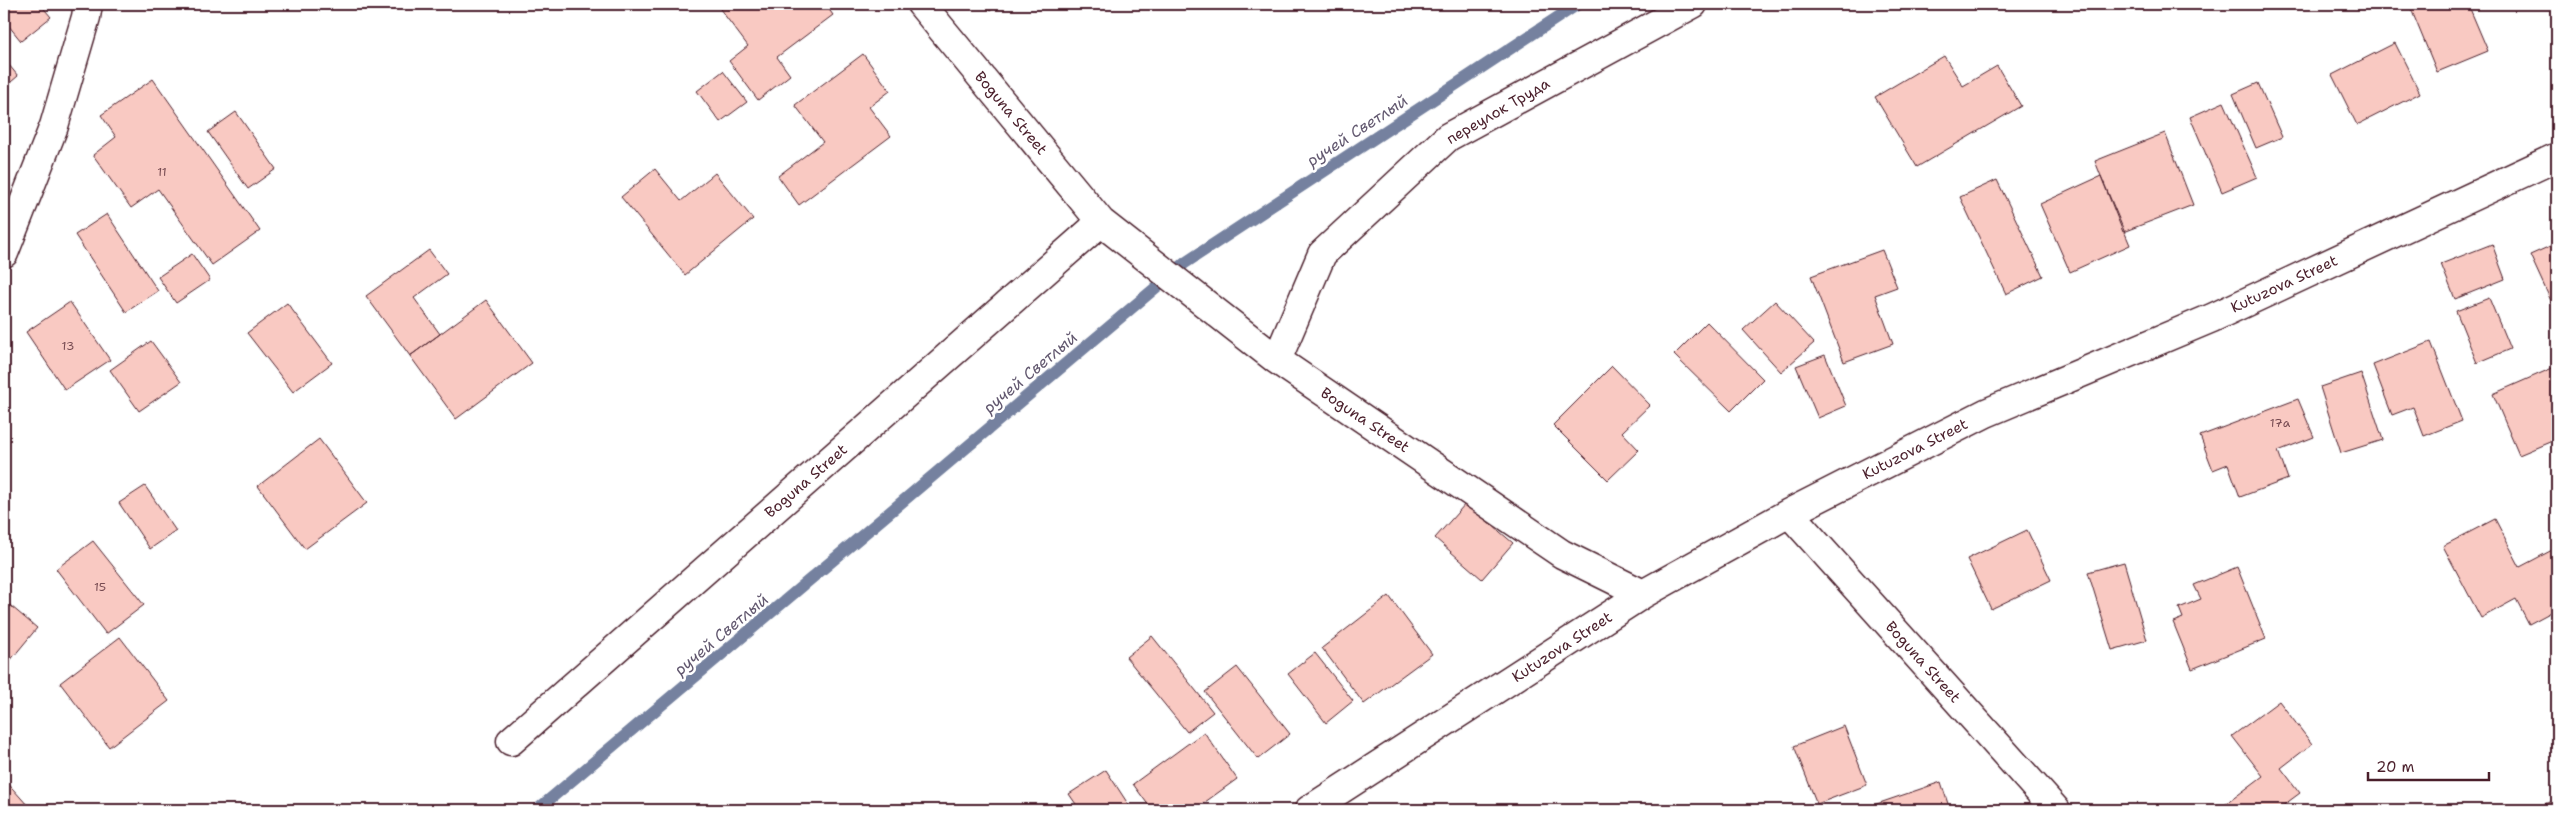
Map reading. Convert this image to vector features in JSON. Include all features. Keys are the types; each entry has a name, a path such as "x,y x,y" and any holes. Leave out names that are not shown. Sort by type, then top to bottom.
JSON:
{"street":[{"path":"4,253 54,126 86,17 88,4"},
{"name":"Boguna Street","path":"921,4 1101,222 1277,360 1562,554 1643,594"},
{"name":"переулок Труда","path":"1277,360 1322,254 1448,137 1693,4"},
{"name":"Kutuzova Street","path":"1309,810 1643,594 1789,513 1986,413 2212,318 2557,157"},
{"name":"Boguna Street","path":"511,741 1101,222"},
{"name":"Boguna Street","path":"1789,513 2056,810"}],"building":[{"path":"4,4 40,4 51,17 21,41 4,20"},
{"path":"727,4 825,4 833,15 777,57 790,75 758,100 729,61 748,46 720,9"},
{"path":"984,4 999,4 990,11"},
{"path":"2409,4 2468,4 2488,51 2437,72"},
{"path":"2395,43 2420,93 2357,125 2332,75"},
{"path":"863,54 890,91 869,107 891,136 799,205 778,176 823,142 795,105"},
{"path":"1944,56 1963,86 1997,66 2021,106 1917,167 1875,97"},
{"path":"4,59 18,76 4,88"},
{"path":"723,71 747,102 720,122 697,91"},
{"path":"153,79 260,231 212,265 158,189 131,208 93,155 116,137 101,115"},
{"path":"2258,83 2282,137 2256,148 2233,94"},
{"path":"2224,102 2257,177 2222,192 2190,117"},
{"path":"236,112 276,169 248,189 208,132"},
{"path":"2165,133 2193,205 2123,232 2095,161"},
{"path":"655,169 681,201 715,173 753,219 685,275 621,197"},
{"path":"2101,176 2130,245 2070,272 2040,204"},
{"path":"1997,180 2043,276 2006,294 1960,197"},
{"path":"107,214 158,291 126,312 75,235"},
{"path":"2557,243 2557,301 2552,303 2530,255"},
{"path":"2492,244 2505,279 2455,299 2441,264"},
{"path":"429,250 447,274 414,298 440,334 410,356 366,296"},
{"path":"1882,250 1897,287 1875,295 1893,344 1844,362 1811,276"},
{"path":"192,254 210,280 176,303 158,277"},
{"path":"2489,298 2510,349 2477,363 2456,311"},
{"path":"486,300 532,363 456,419 410,356"},
{"path":"1775,301 1814,343 1781,372 1743,330"},
{"path":"70,302 110,360 65,390 26,332"},
{"path":"287,303 332,363 293,392 247,333"},
{"path":"1707,322 1763,379 1731,411 1674,355"},
{"path":"151,341 181,382 139,411 110,370"},
{"path":"2431,342 2462,421 2424,436 2413,407 2392,415 2373,365"},
{"path":"1825,355 1846,406 1818,418 1796,366"},
{"path":"1612,366 1650,405 1622,432 1639,450 1608,480 1553,425"},
{"path":"2557,366 2557,439 2519,455 2493,394"},
{"path":"2361,373 2383,440 2341,453 2320,387"},
{"path":"2298,399 2314,437 2278,451 2288,479 2240,497 2228,464 2213,470 2200,436"},
{"path":"319,439 367,503 305,549 258,486"},
{"path":"145,486 176,531 150,549 119,503"},
{"path":"1466,503 1513,543 1482,579 1435,538"},
{"path":"2495,519 2520,567 2556,548 2557,550 2557,609 2529,624 2516,599 2481,618 2443,546"},
{"path":"2027,530 2051,580 1991,609 1967,559"},
{"path":"93,541 144,605 106,634 56,569"},
{"path":"2124,562 2147,640 2112,650 2088,572"},
{"path":"2237,567 2266,639 2192,669 2173,622 2183,618 2179,608 2201,599 2194,585"},
{"path":"1389,596 1432,654 1364,704 1322,648"},
{"path":"4,602 37,628 4,668"},
{"path":"1152,636 1213,712 1187,732 1126,657"},
{"path":"120,637 169,701 109,747 60,683"},
{"path":"1315,653 1353,701 1326,723 1288,674"},
{"path":"1237,667 1290,734 1258,759 1205,692"},
{"path":"2279,701 2312,744 2281,768 2300,793 2277,810 2218,810 2263,776 2232,736"},
{"path":"1844,726 1867,785 1817,804 1794,746"},
{"path":"1204,732 1237,779 1194,810 1152,810 1133,784"},
{"path":"1106,770 1132,810 1080,810 1069,794"},
{"path":"4,779 29,807 25,810 4,810"},
{"path":"1941,782 1950,810 1859,810"},
{"path":"2557,800 2557,810 2524,810"}],"waterway":[{"name":"ручей Светлый","path":"537,810 1185,263 1578,4"}]}
